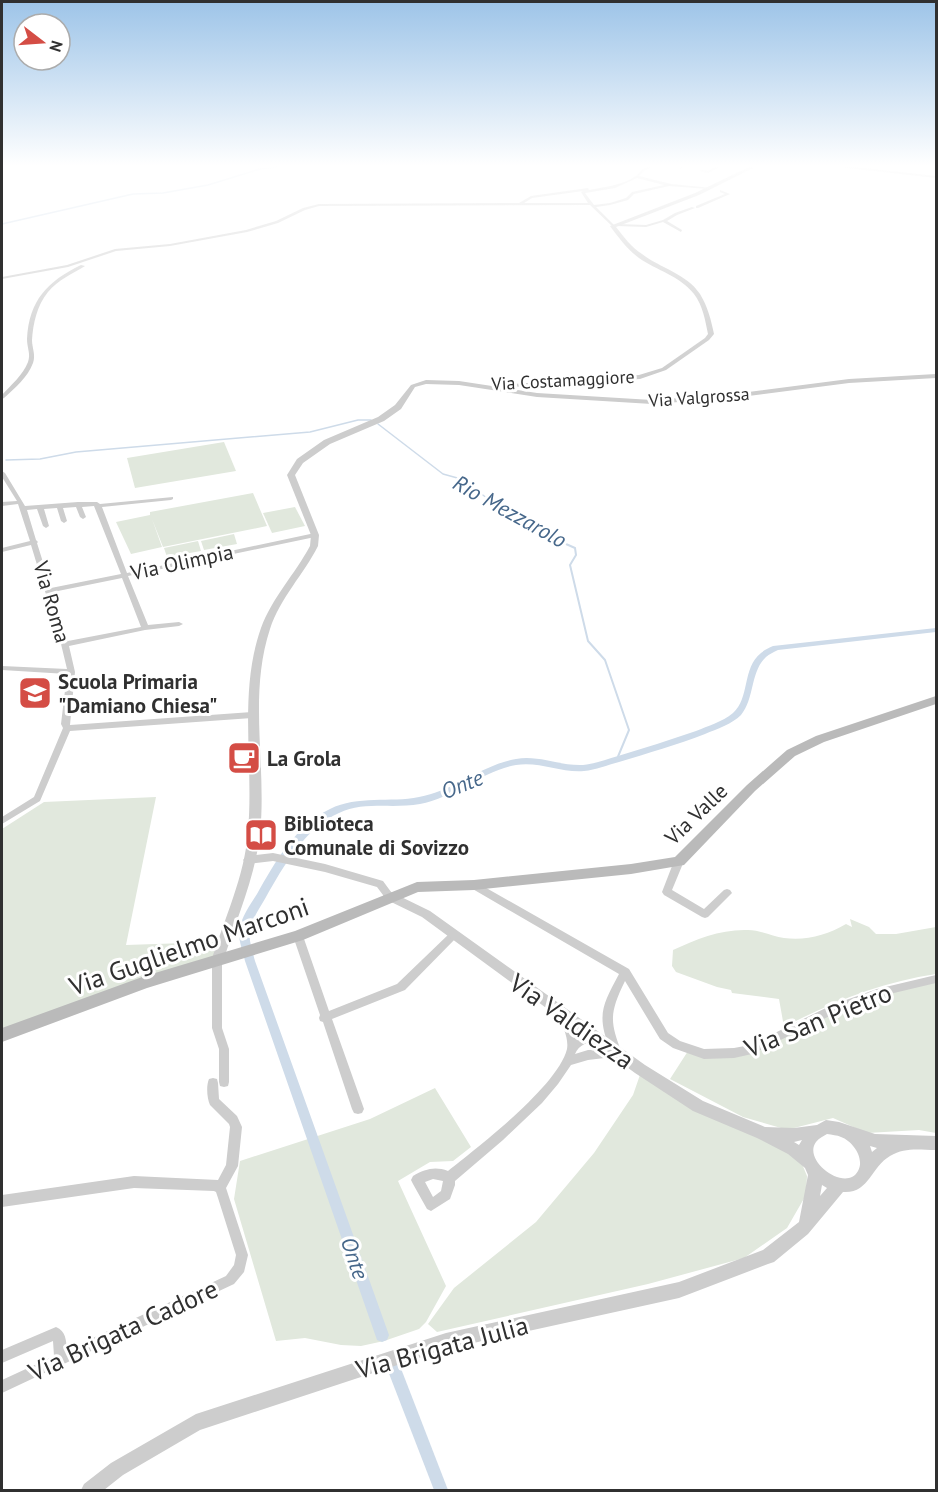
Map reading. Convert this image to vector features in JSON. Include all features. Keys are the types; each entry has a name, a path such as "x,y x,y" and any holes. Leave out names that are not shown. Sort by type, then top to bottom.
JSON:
{"main road":[{"name":"Via Valle","path":"389,897 417,887 474,885 632,869 679,861 751,788 791,753 819,738 936,700"},
{"name":"Via Guglielmo Marconi","path":"2,1035 145,982 298,936 389,897"}],"street":[{"path":"2,278 68,266 115,250 160,246 214,237"},
{"name":"Via Costamaggiore","path":"462,384 525,386 640,377 664,369 706,339 711,333 709,313 694,287 682,278 636,255 619,237"},
{"path":"2,397 25,372 33,357 30,342 35,308 44,291 63,275 87,265 98,255"},
{"name":"Via Valgrossa","path":"462,384 537,395 652,402 756,394 849,381 936,376"},
{"path":"2,1201 134,1182 210,1184 220,1188 232,1166 236,1127 233,1120 214,1101 224,1049 217,1028 217,962 234,914 254,836 252,715 255,667 266,627 314,546 315,535 291,475 300,461 327,442 381,419 398,407 413,386 432,381 462,384"},
{"name":"Via Roma","path":"2,473 22,505 71,672 65,724 68,728 37,799 2,821"},
{"path":"2,504 40,507 92,503 98,506 171,498"},
{"path":"78,504 83,517"},
{"path":"59,506 64,521"},
{"path":"98,506 145,628"},
{"path":"40,507 46,526"},
{"name":"Via Olimpia","path":"49,591 315,535"},
{"path":"2,550 34,543"},
{"path":"64,644 145,628 179,624"},
{"path":"2,668 71,672"},
{"path":"68,728 252,715"},
{"path":"248,860 273,857 297,861 380,884 389,897"},
{"path":"679,861 667,892 705,914 727,893"},
{"name":"Via San Pietro","path":"474,885 625,972 664,1036 677,1046 704,1054 734,1053 752,1049 836,1008 867,996 936,979"},
{"name":"Via Valdiezza","path":"389,897 426,914 453,936 617,1053 698,1106 793,1149 812,1168"},
{"path":"298,936 324,1018 358,1109"},
{"path":"324,1018 401,987 453,936"},
{"path":"568,1061 588,1055 617,1053 605,1020 607,1008 625,972"},
{"path":"448,1178 505,1131 544,1093 568,1061 572,1048 570,1032 562,1014"},
{"path":"572,1048 580,1040 593,1035"},
{"path":"588,1055 593,1035"},
{"path":"803,1229 812,1201 812,1168 805,1151 807,1139 815,1131 826,1127 838,1128 875,1141 936,1143"},
{"name":"Via Valdiezza","path":"762,1133 794,1135 815,1131"},
{"path":"812,1168 826,1181 839,1185 858,1182 867,1166 866,1155 860,1143 851,1134"},
{"path":"867,1166 883,1152 904,1142"},
{"name":"Via Brigata Julia","path":"90,1491 117,1469 196,1423 446,1341 679,1290 768,1256 803,1229 839,1185"},
{"name":"Via Brigata Cadore","path":"2,1387 230,1280 242,1262 220,1188"},
{"path":"2,1356 56,1333 59,1337 61,1359"}],"shaded area":[{"path":"224,442 236,471 135,488 127,458"},
{"path":"253,493 267,526 163,547 152,519 162,547 131,554 116,522 150,515 150,512"},
{"path":"295,507 305,526 272,533 263,513"},
{"path":"234,534 237,544 204,550 201,541"},
{"path":"198,541 201,551 167,557 164,548"},
{"path":"156,797 126,945 215,942 214,957 2,1030 2,829 44,802"},
{"path":"850,919 869,927 876,934 896,934 936,927 936,974 896,982 858,994 784,1027 779,999 732,993 731,990 676,972 672,966 673,950 719,933 748,930 784,938 808,938 846,924 852,927"},
{"path":"936,980 936,1133 919,1130 867,1133 833,1118 794,1128 781,1128 743,1117 670,1079 688,1051 739,1054 842,1007"},
{"path":"641,1072 780,1142 802,1164 807,1176 806,1195 787,1228 744,1258 648,1284 437,1332 428,1324 454,1288 536,1222 594,1153 633,1095"},
{"path":"435,1088 471,1147 453,1161 430,1162 398,1181 446,1286 426,1322 419,1329 361,1346 341,1345 305,1338 276,1341 234,1199 240,1161 370,1119"}],"waterway":[{"name":"Rio Mezzarolo","path":"6,460 40,459 76,452 310,432 358,420 371,420"},
{"name":"Rio Mezzarolo","path":"378,424 443,474 461,479 491,501"},
{"name":"Rio Mezzarolo","path":"491,501 513,511 523,519 536,523 548,536 575,548 576,555 570,565 588,641 605,660 629,730 617,759"},
{"name":"Onte","path":"382,1335 250,961 244,933 247,920 291,849 313,825 326,815 347,806 432,798 491,770 516,762 533,761 574,768 592,767 686,738 725,722 737,715 744,705 757,663 764,655 776,648 936,630"},
{"name":"Onte","path":"395,1371 441,1490"}],"place":[{"name":"Scuola Primaria \"Damiano Chiesa\"","path":"35,693"},
{"name":"La Grola","path":"244,758"},
{"name":"Biblioteca Comunale di Sovizzo","path":"261,835"}]}
